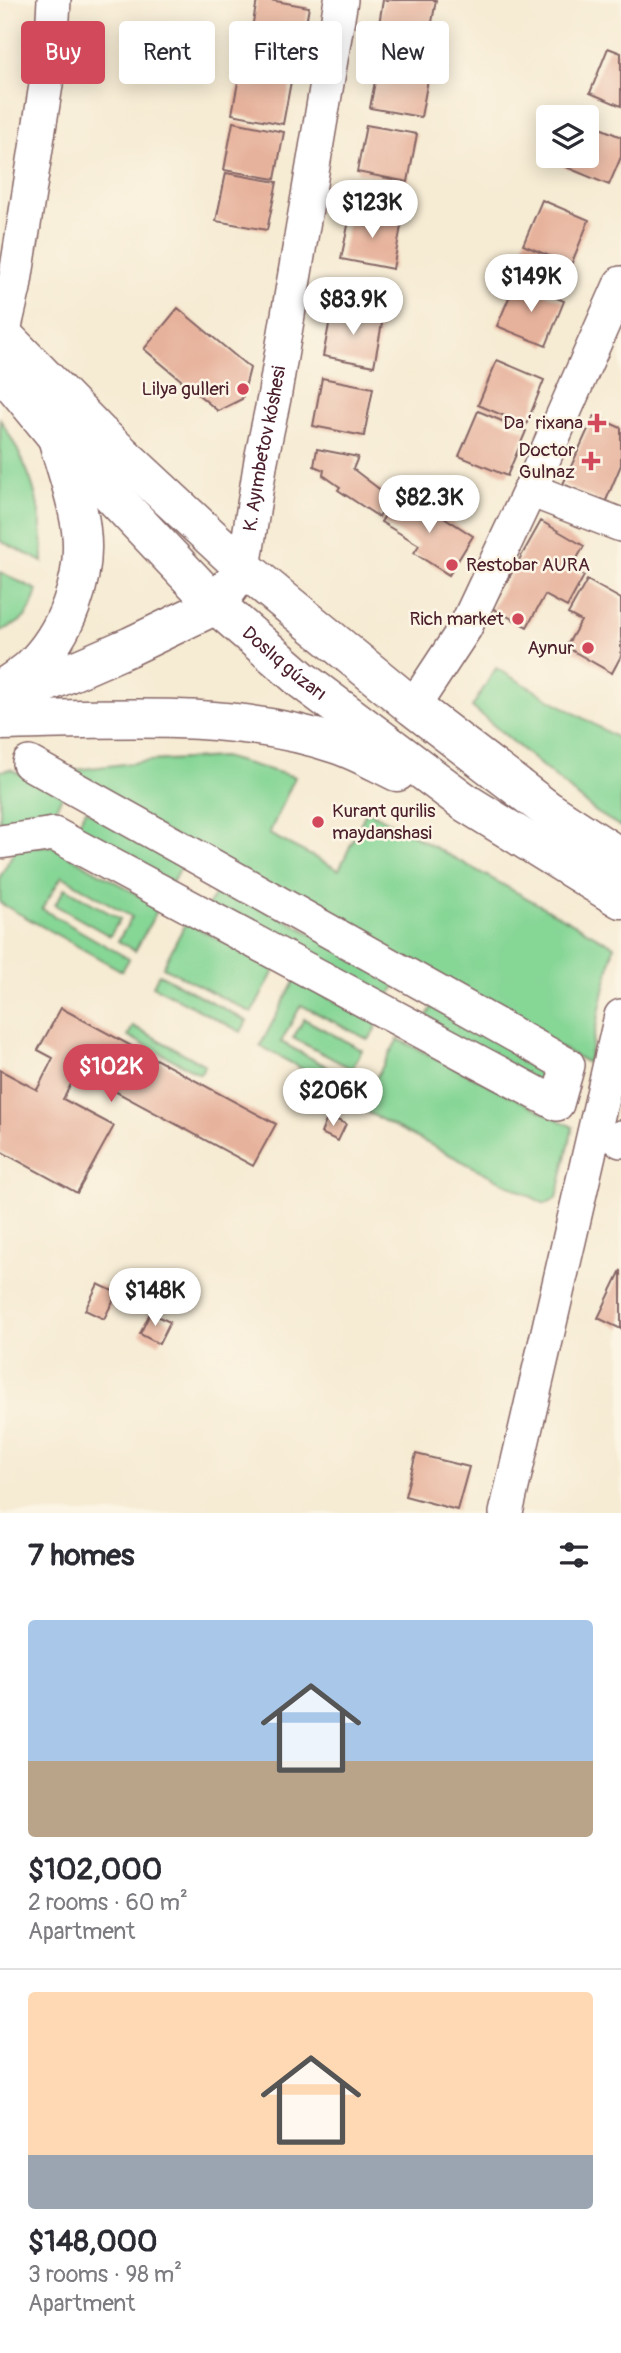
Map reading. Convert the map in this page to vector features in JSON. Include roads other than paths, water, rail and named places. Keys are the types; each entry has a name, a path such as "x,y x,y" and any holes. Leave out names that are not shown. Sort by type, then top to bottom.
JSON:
{"main road":[{"name":"Doslıq gúzarı","path":"1,345 57,436 216,605 302,680 466,803 621,899"},
{"path":"1,345 244,568 413,707 549,811 621,858"},
{"path":"0,690 31,668 55,638 78,582 83,555 81,527 57,436"},
{"path":"0,702 131,646 216,605 244,568"},
{"path":"0,721 150,719 214,722 273,729 339,745 466,803"}],"street":[{"path":"1,345 14,288 51,53 54,0"},
{"name":"K. Ayımbetov kóshesi","path":"244,568 341,0"},
{"path":"413,707 465,628 530,490 621,283"},
{"path":"530,490 621,525"},
{"path":"0,842 54,834 557,1104 568,1065 29,762"},
{"path":"54,834 80,791"},
{"path":"185,904 208,863"},
{"path":"401,1020 421,982"},
{"path":"506,1513 611,1112 621,1016"},
{"path":"562,1086 611,1112"}],"place":[{"name":"Lilya gulleri","path":"243,389"},
{"name":"Daʻrixana","path":"597,423"},
{"name":"Doctor Gulnaz","path":"591,461"},
{"name":"Restobar AURA","path":"452,565"},
{"name":"Rich market","path":"518,619"},
{"name":"Aynur","path":"588,648"},
{"name":"Kurant qurilis maydanshasi","path":"318,822"}]}
